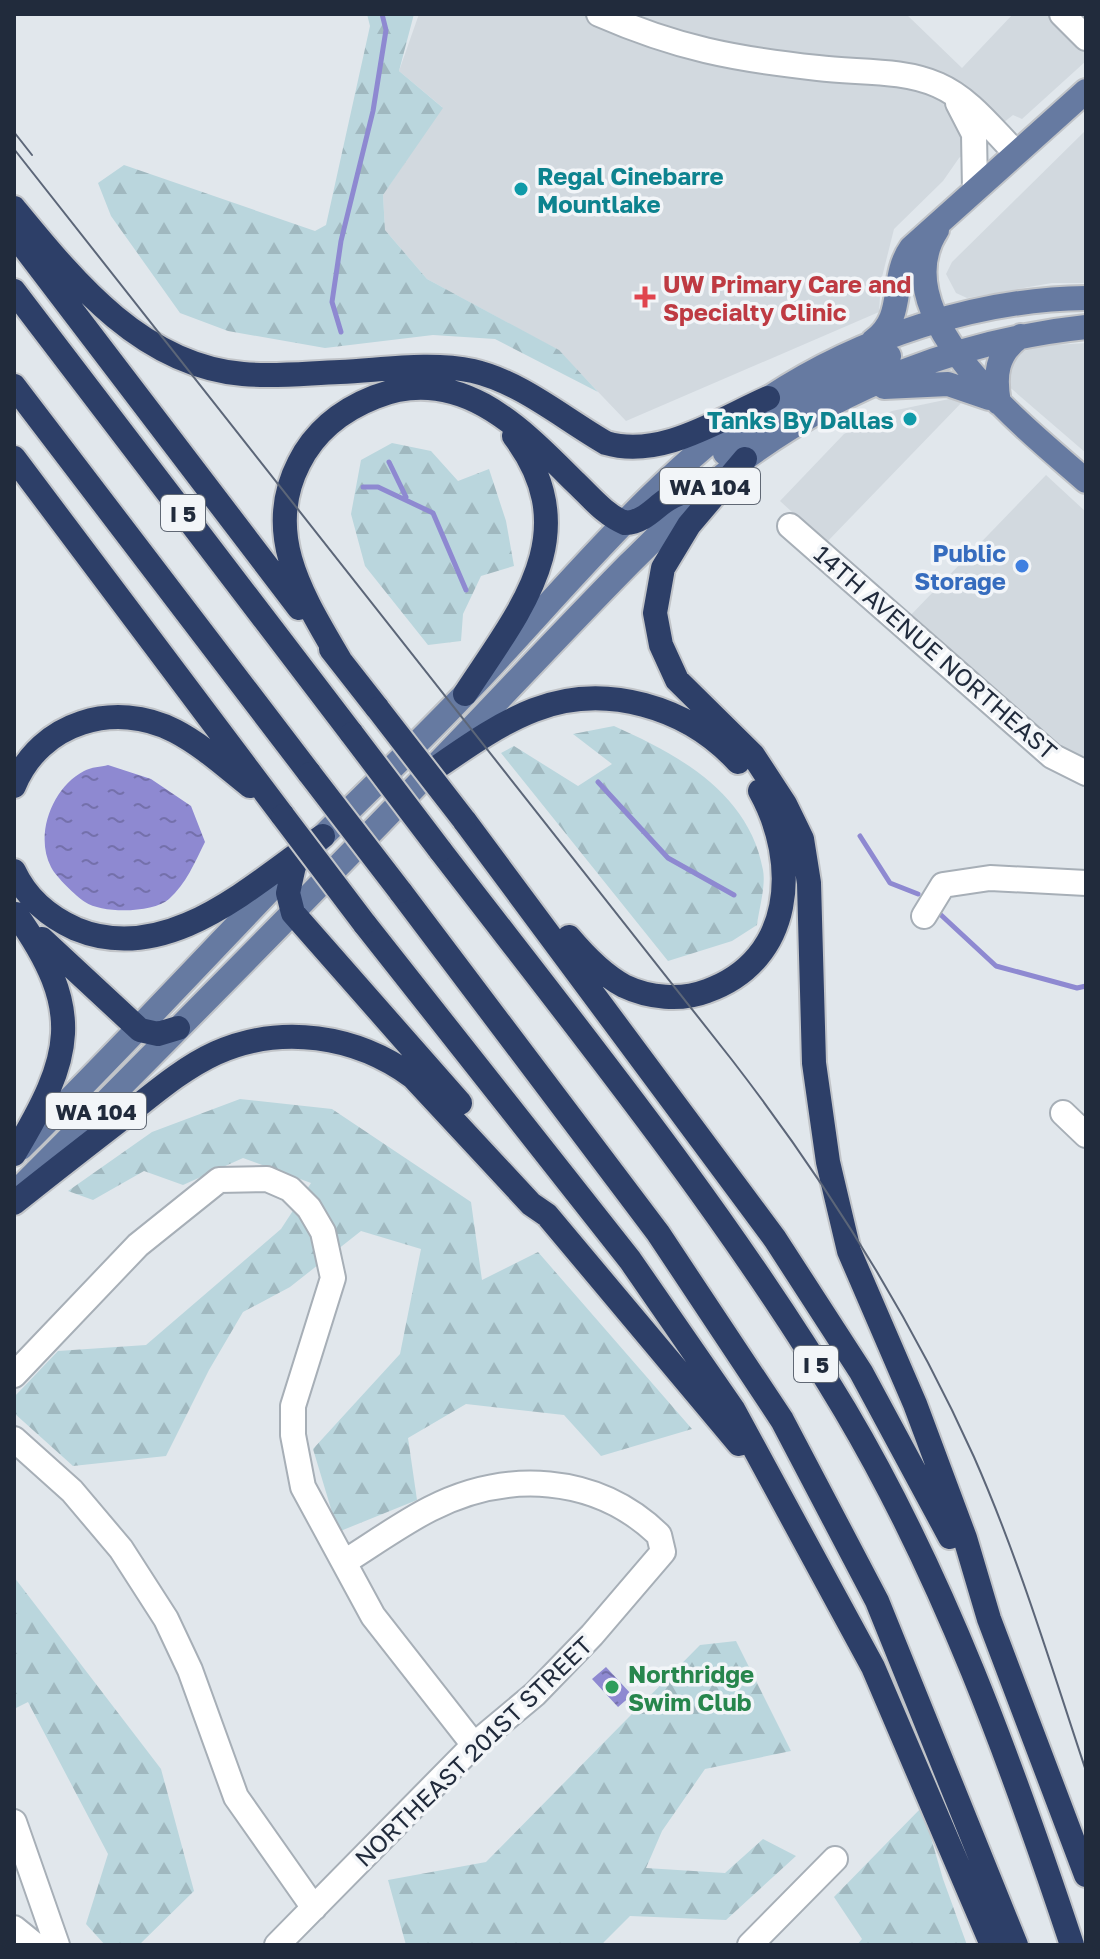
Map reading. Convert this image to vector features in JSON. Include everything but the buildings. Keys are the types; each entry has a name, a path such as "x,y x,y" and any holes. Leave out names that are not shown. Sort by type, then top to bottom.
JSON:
{"highway":[{"path":"14,208 81,284 132,331 171,356 220,371 261,375 440,367 474,371 508,384 606,443 644,449 671,441 768,398"},
{"path":"14,234 480,840 724,1167 814,1297 900,1440 989,1619"},
{"name":"I 5","path":"14,291 706,1203 846,1412 958,1635 1072,1945"},
{"name":"I 5","path":"14,386 658,1233 782,1420 877,1601 1016,1945"},
{"path":"340,660 289,564 283,530 285,501 294,473 317,435 354,406 405,390 458,395 506,416 607,512 625,523 645,518 666,497 679,494"},
{"path":"458,395 502,423 527,454 542,487 547,519 545,551 533,586 465,694"},
{"path":"14,458 364,923 682,1332 733,1409 879,1679 992,1945"},
{"path":"745,459 673,550 657,592 657,628 672,673 753,755 785,804 802,839 809,883 814,1063 828,1162 849,1251 915,1404 965,1538 989,1619 1086,1875"},
{"path":"433,770 504,724 535,709 560,703 624,701 668,713 723,746 758,788 774,820 783,853 783,908 770,941 734,979 690,996 643,993 618,983 598,968 480,840"},
{"path":"14,786 32,754 69,726 110,716 131,717 155,723 188,738 283,816"},
{"path":"14,871 37,903 61,921 104,937 135,939 183,927 323,836"},
{"path":"294,866 288,893 293,913 540,1195 547,1215"},
{"path":"15,913 140,1030 158,1034 178,1028"},
{"path":"14,1155 59,1064 65,1027 59,990 51,971 15,913"},
{"path":"14,1203 190,1067 240,1044 292,1036 336,1041 394,1063 430,1094 531,1204 547,1215 719,1420 796,1524"}],"main road":[{"path":"862,350 879,337 892,320 902,261 911,248 1086,91"},
{"path":"943,221 932,238 925,261 928,289 939,322 955,352 999,403 1086,481"},
{"path":"955,352 965,335 978,325 1060,311 1086,300"},
{"name":"WA 104","path":"14,1155 140,1030 323,836 465,694 625,523 709,445 768,398 862,350 939,322 1015,302 1086,300"},
{"path":"584,609 611,568 674,505 679,494 726,453 780,413 869,365 921,342 939,322"},
{"name":"WA 104","path":"14,1193 433,770 584,609 685,508 745,459 858,391 955,352 1021,336 1086,327"},
{"path":"999,403 997,369 1002,356 1021,336"},
{"path":"858,391 914,384 948,384 999,403"}],"street":[{"path":"599,14 657,40 688,49 815,68 903,75 950,91 973,109 1016,153"},
{"path":"1062,14 1086,38"},
{"path":"950,91 974,134 975,190"},
{"name":"14TH AVENUE NORTHEAST","path":"790,526 1052,756 1086,773"},
{"path":"924,916 943,885 990,878 1086,883"},
{"path":"1063,1113 1086,1135"},
{"path":"14,1375 138,1245 219,1180 267,1179 290,1189 309,1208 323,1232 333,1278 297,1384 293,1435 303,1487 346,1561 373,1616 474,1745"},
{"path":"14,1439 72,1491 121,1549 166,1619 190,1670 236,1797 314,1908"},
{"name":"NORTHEAST 201ST STREET","path":"277,1945 474,1745 535,1694 663,1552 659,1535 619,1504 571,1485 524,1482 479,1489 431,1509 346,1561"},
{"path":"14,1822 57,1945"},
{"path":"750,1945 835,1859"},
{"path":"14,1928 35,1945"}],"shaded area":[{"path":"419,14 906,14 962,68 1013,14 1086,14 1086,61 1022,119 1013,115 959,158 943,181 894,229 881,281 879,312 626,421 558,350 427,279 385,230 383,195 442,107 399,71"},
{"path":"1086,130 1086,283 1052,283 967,298 956,293 946,274 952,262"},
{"path":"1086,343 1086,453 1006,384 1010,356 1040,346"},
{"path":"966,398 826,543 780,501 844,434 892,411"},
{"name":"Public Storage","path":"1046,475 1086,512 1086,763 1037,728 906,620"}],"green space":[{"path":"367,14 414,14 399,71 443,108 383,195 385,230 427,279 559,350 598,392 495,339 433,335 325,348 228,331 180,313 111,216 98,183 124,165 315,231 326,225 370,26"},
{"path":"392,443 431,451 458,481 489,469 506,521 514,566 481,576 463,614 461,641 428,645 365,566 351,514 361,460"},
{"path":"614,726 686,764 727,798 743,819 755,843 764,883 757,925 732,941 668,961 501,753 514,746 578,786 612,764 573,734"},
{"path":"240,1099 332,1109 471,1202 482,1280 538,1252 692,1429 601,1456 564,1415 466,1404 408,1438 417,1500 338,1532 313,1449 400,1354 421,1249 361,1231 290,1287 243,1312 209,1370 166,1456 73,1466 14,1413 14,1397 58,1351 146,1345 281,1229 311,1183 243,1158 183,1185 144,1171 93,1200 68,1191 152,1132"},
{"path":"14,1577 161,1769 194,1891 139,1945 105,1945 86,1924 108,1854 28,1702 14,1709"},
{"path":"736,1641 791,1751 705,1769 662,1831 646,1868 725,1873 763,1839 796,1856 726,1920 630,1916 601,1945 406,1945 388,1880 486,1862 700,1645"},
{"path":"922,1807 967,1945 857,1945 862,1939 834,1897"}],"water":[{"path":"108,765 151,779 191,806 205,842 180,887 162,904 128,910 93,906 72,891 51,867 45,840 46,826 55,800 73,778 84,771"},
{"name":"Northridge Swim Club","path":"606,1667 632,1695 618,1707 592,1679"}],"waterway":[{"path":"341,332 332,302 341,241 373,111 386,30 382,14"},
{"path":"389,462 406,497"},
{"path":"363,487 378,487 433,513 466,590"},
{"path":"598,782 668,858 734,895"},
{"path":"860,836 890,883 918,894"},
{"path":"941,915 996,966 1077,988 1086,986"}],"tram line":[{"path":"14,132 32,155"},
{"path":"14,149 732,1060 833,1202 923,1352 974,1457 1020,1573 1086,1771"}],"place":[{"name":"Regal Cinebarre Mountlake","path":"521,189"},
{"name":"UW Primary Care and Specialty Clinic","path":"645,297"},
{"name":"Tanks By Dallas","path":"910,419"},
{"name":"Public Storage","path":"1022,566"},
{"name":"Northridge Swim Club","path":"612,1687"}]}
